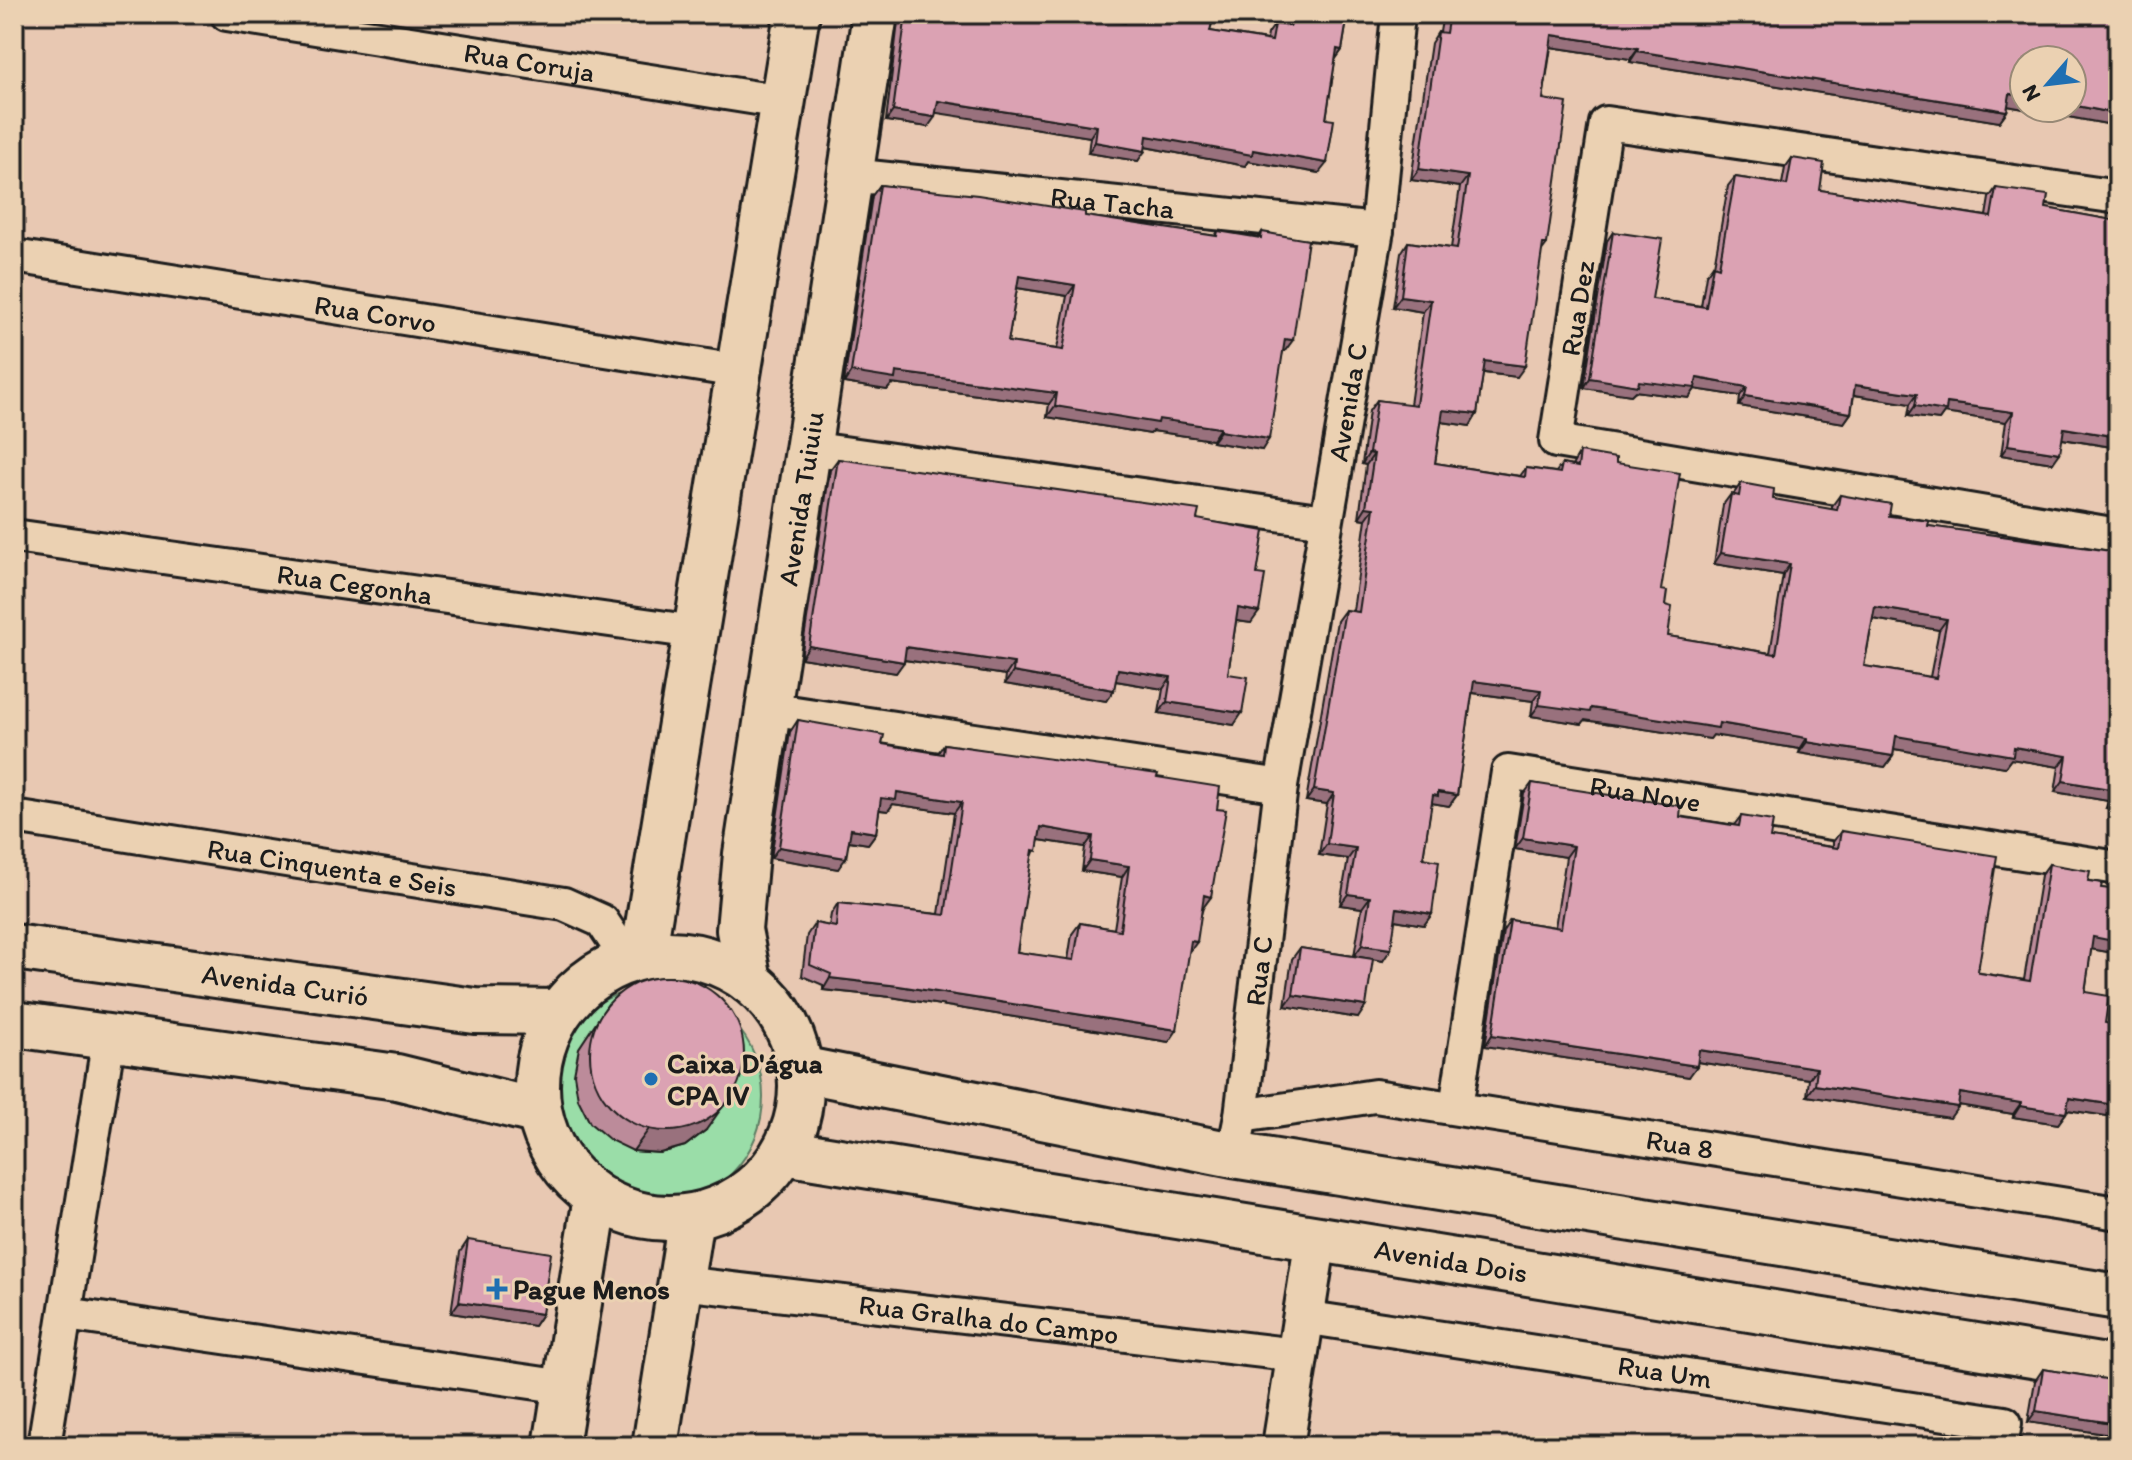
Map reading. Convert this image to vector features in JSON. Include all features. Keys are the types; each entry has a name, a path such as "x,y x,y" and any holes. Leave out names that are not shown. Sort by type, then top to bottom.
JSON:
{"main road":[{"path":"636,958 695,632 797,14"},
{"name":"Avenida Tuiuiu","path":"749,981 739,930 746,854 875,14"},
{"name":"Avenida Curió","path":"14,947 475,1011 559,1012"},
{"path":"680,954 717,963 749,981 774,1006 791,1036 800,1069 799,1112 784,1152 761,1183 729,1205 691,1217 658,1219 626,1212 596,1197 569,1174 550,1145 539,1112 536,1077 543,1043 559,1012 589,979 636,958 680,954"},
{"path":"14,1024 397,1077 539,1112"},
{"path":"800,1069 1237,1136 2118,1297"},
{"name":"Avenida Dois","path":"784,1152 2118,1369"},
{"path":"556,1446 596,1197"},
{"path":"655,1446 691,1217"}],"street":[{"name":"Rua Coruja","path":"227,14 782,102"},
{"name":"Avenida C","path":"1281,786 1377,230 1398,14"},
{"name":"Rua Dez","path":"2118,197 1606,123 1556,441 2118,535"},
{"name":"Rua Tacha","path":"850,175 1377,230"},
{"name":"Rua Corvo","path":"14,256 738,371"},
{"path":"808,448 1326,521"},
{"name":"Rua Cegonha","path":"14,536 695,632"},
{"path":"768,709 1281,786"},
{"name":"Rua Nove","path":"1456,1107 1508,772 2118,868"},
{"name":"Rua C","path":"1237,1136 1281,786"},
{"name":"Rua Cinquenta e Seis","path":"14,817 564,904 602,921 636,958"},
{"path":"44,1446 109,1037"},
{"name":"Rua 8","path":"1237,1136 1375,1096 2118,1213"},
{"path":"1283,1446 1316,1238"},
{"name":"Rua Gralha do Campo","path":"681,1283 1300,1336"},
{"path":"66,1314 565,1387"},
{"name":"Rua Um","path":"1300,1336 2005,1423 2001,1446"}],"green space":[{"path":"654,988 696,997 731,1020 754,1055 763,1097 754,1139 731,1174 696,1197 654,1206 612,1197 577,1174 554,1139 545,1097 554,1055 577,1020 612,997"}],"building":[{"path":"906,14 1061,14 1125,23 1127,14 1214,14 1210,31 1272,41 1275,24 1290,26 1292,14 1348,14 1342,50 1337,49 1326,119 1334,120 1327,163 1253,150 1252,155 1147,136 1145,151 1095,142 1097,126 938,101 935,117 893,111"},
{"path":"1449,14 2118,14 2118,114 2088,108 2088,44 2008,44 2007,111 1552,35 1543,99 1567,103 1547,244 1543,244 1525,366 1485,361 1477,414 1443,410 1435,463 1525,477 1526,468 1560,473 1562,464 1578,467 1580,452 1616,458 1616,463 1680,473 1661,590 1667,591 1665,605 1672,607 1668,636 1776,654 1790,564 1721,553 1731,494 1739,496 1741,483 1774,489 1773,499 1837,510 1840,495 1891,504 1889,516 1929,521 1928,526 2118,552 2118,798 2114,797 2116,790 2063,781 2067,756 2014,747 2013,756 1896,736 1893,756 1719,723 1718,728 1591,708 1590,712 1539,705 1541,690 1474,681 1457,795 1438,792 1438,796 1433,795 1423,858 1439,861 1432,914 1397,908 1391,949 1362,945 1370,897 1348,894 1356,848 1327,844 1334,793 1314,790 1345,610 1359,612 1374,508 1366,507 1374,454 1369,453 1377,400 1416,405 1431,300 1401,296 1408,242 1457,249 1468,176 1419,169 1438,32 1446,33","holes":["1875,607 1947,619 1936,678 1864,666"]},
{"path":"1792,158 1824,163 1820,190 1991,217 1996,188 2048,195 2046,208 2118,221 2118,437 2064,428 2060,453 2008,445 2013,412 1947,403 1946,411 1915,406 1917,394 1855,385 1851,413 1745,396 1747,387 1697,378 1695,388 1639,381 1638,386 1590,378 1613,232 1662,239 1652,299 1706,307 1713,265 1719,267 1735,177 1787,185"},
{"path":"880,185 978,195 1085,212 1085,216 1217,236 1218,231 1261,238 1262,232 1308,240 1293,340 1285,339 1269,439 1220,431 1220,428 1159,419 1158,423 1055,406 1057,393 896,372 895,379 851,372","holes":["1019,276 1075,285 1063,350 1008,342"]},
{"path":"838,459 1199,510 1197,519 1264,531 1257,574 1265,575 1259,612 1238,608 1228,674 1248,677 1242,713 1167,702 1171,677 1118,669 1114,690 1013,672 1014,663 906,647 904,662 809,646"},
{"path":"798,720 884,735 882,744 943,754 944,744 1158,774 1157,777 1220,787 1217,809 1226,810 1211,897 1204,895 1197,942 1191,941 1177,1030 830,978 831,974 810,965 815,923 836,927 838,903 945,915 962,802 897,792 896,800 881,798 876,833 851,829 846,858 779,847","holes":["1041,827 1093,836 1090,860 1129,866 1120,930 1080,923 1074,960 1017,952 1033,850 1037,851"]},
{"path":"1532,783 1681,806 1680,817 1739,826 1741,816 1773,821 1770,838 1838,848 1841,831 1997,856 1978,971 2030,981 2049,864 2090,871 2088,881 2102,883 2101,888 2118,890 2118,942 2093,937 2085,992 2109,996 2105,1023 2118,1025 2115,1105 2069,1098 2066,1113 1960,1093 1958,1107 1815,1085 1817,1068 1699,1050 1697,1066 1492,1035 1510,920 1561,928 1574,846 1523,838"},
{"path":"1300,948 1373,959 1366,1006 1293,995"},
{"name":"Caixa D'água CPA IV","path":"667,977 696,983 721,1000 738,1025 744,1054 738,1083 721,1108 696,1125 667,1131 638,1125 613,1108 596,1083 590,1054 596,1025 613,1000 638,983"},
{"name":"Pague Menos","path":"468,1240 551,1253 542,1314 459,1302"},
{"path":"2043,1369 2118,1381 2118,1424 2036,1411"}],"place":[{"name":"Caixa D'água CPA IV","path":"651,1079"},
{"name":"Pague Menos","path":"497,1289"}]}
